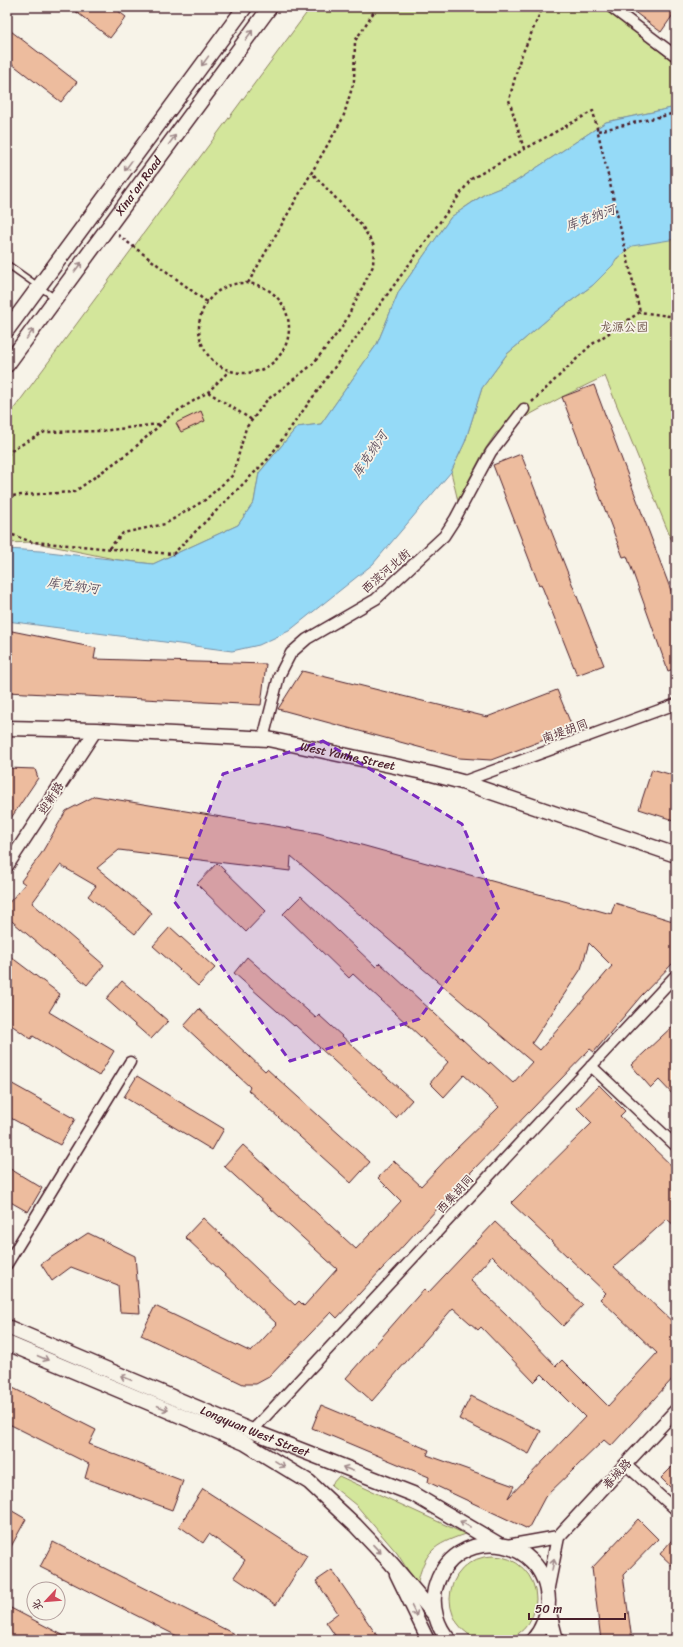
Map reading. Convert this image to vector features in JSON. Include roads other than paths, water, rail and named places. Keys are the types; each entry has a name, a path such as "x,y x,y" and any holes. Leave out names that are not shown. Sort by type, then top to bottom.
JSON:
{"main road":[{"name":"Xina'an Road","path":"7,330 245,7"},
{"name":"Xina'an Road","path":"7,365 270,7"},
{"name":"West Yanhe Street","path":"7,728 96,730 263,739 432,774 462,782 676,855"},
{"name":"Longyuan West Street","path":"7,1327 252,1432 413,1494 503,1545 522,1552 534,1563 543,1576 548,1592"},
{"name":"Longyuan West Street","path":"7,1343 245,1443 309,1482 355,1525 391,1563 435,1615"},
{"path":"446,1639 435,1615 433,1596 438,1578 448,1562 462,1551 480,1544 503,1545"},
{"path":"548,1592 548,1608 556,1640"},
{"path":"532,1640 543,1624 548,1608"}],"street":[{"path":"611,7 676,56"},
{"name":"西滨河北街","path":"263,739 279,676 291,653 307,639 376,599 444,536 492,452 524,409"},
{"name":"南堤胡同","path":"462,782 676,704"},
{"name":"迎新路","path":"7,866 96,730"},
{"name":"西集胡同","path":"252,1432 676,975"},
{"path":"7,1264 130,1062"},
{"path":"591,1066 676,1146"},
{"name":"春城路","path":"558,1537 676,1410"},
{"path":"626,1465 676,1510"},
{"path":"503,1545 558,1537 548,1592"},
{"path":"391,1563 428,1640"}],"lane":[{"path":"7,264 55,298"}],"water":[{"name":"库克纳河","path":"676,107 676,239 632,246 616,259 613,265 593,285 556,312 507,354 482,388 465,442 451,472 373,564 289,631 259,645 232,651 7,621 7,549 40,551 153,564 238,525 254,502 259,473 297,427 321,424 377,344 399,291 451,217 485,194 515,182 606,122"}],"park label":[{"name":"龙源公园","path":"624,327"}]}
